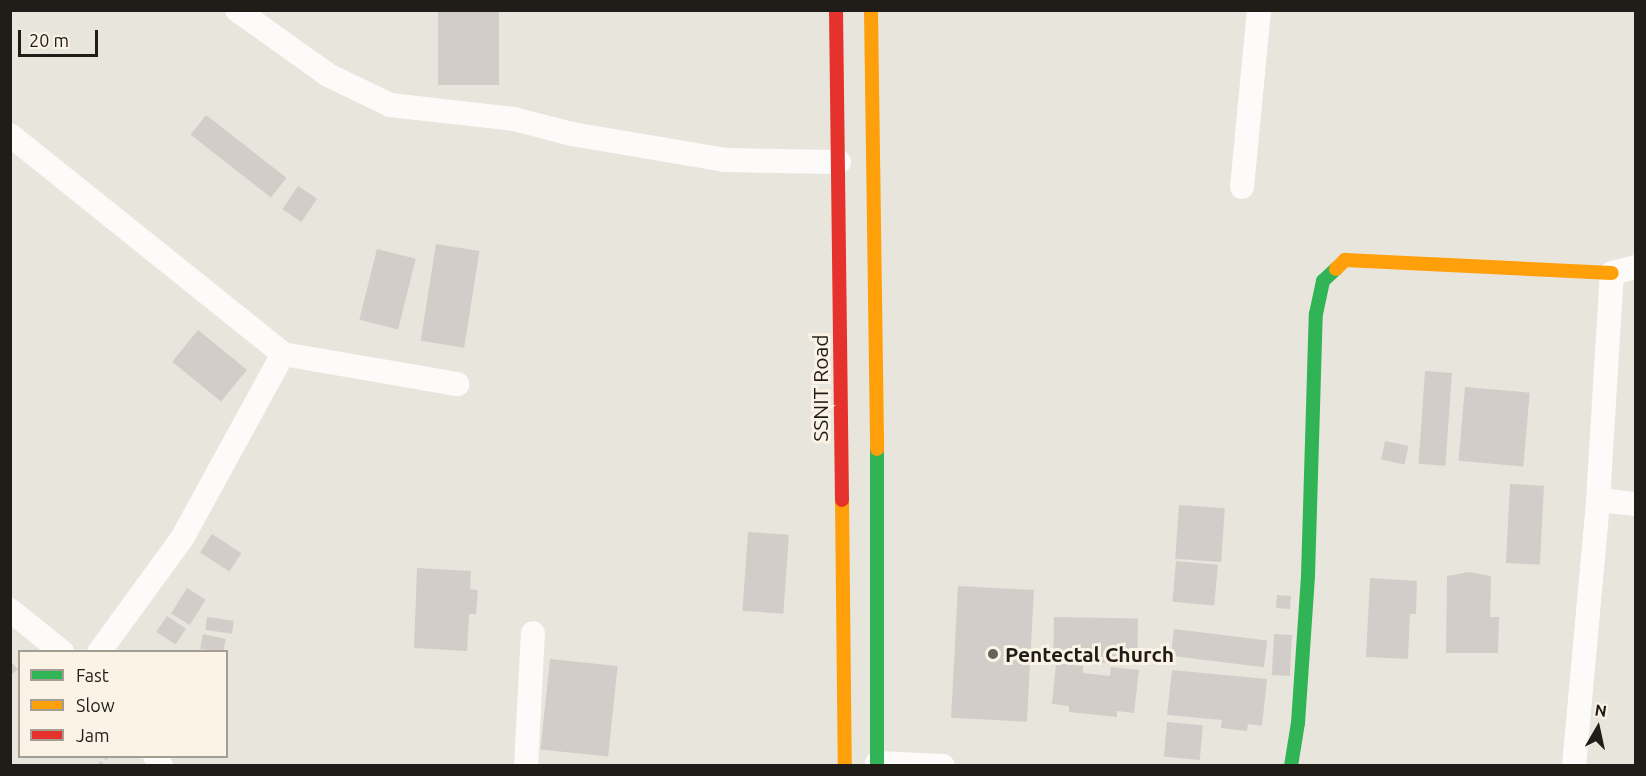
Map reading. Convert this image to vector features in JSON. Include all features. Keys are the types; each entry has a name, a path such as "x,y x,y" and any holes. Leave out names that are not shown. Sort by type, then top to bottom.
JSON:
{"street":[{"path":"237,10 327,75 390,105 514,119 572,134 725,160 839,162"},
{"name":"SSNIT Road","path":"836,10 845,765"},
{"path":"871,10 877,312 877,764 943,765"},
{"path":"1242,187 1259,10"},
{"path":"10,135 283,354 457,384"},
{"path":"1291,765 1298,723 1308,576 1316,314 1323,281 1345,260 1612,273 1635,267"},
{"path":"1574,765 1598,500 1612,273"},
{"path":"100,650 183,537 283,354"},
{"path":"1598,500 1635,504"},
{"path":"10,610 61,650"},
{"path":"526,765 533,633"}],"building":[{"path":"438,10 499,10 499,85 438,85"},
{"path":"206,115 286,178 271,197 191,135"},
{"path":"298,186 317,199 301,222 282,209"},
{"path":"436,244 479,251 464,348 421,341"},
{"path":"377,249 416,259 398,330 359,320"},
{"path":"198,330 247,370 221,402 172,362"},
{"path":"1425,371 1452,373 1445,466 1419,464"},
{"path":"1465,387 1530,393 1523,466 1459,461"},
{"path":"1385,441 1408,446 1405,465 1381,460"},
{"path":"1510,484 1544,486 1540,565 1506,563"},
{"path":"1179,505 1225,508 1221,562 1175,559"},
{"path":"748,532 789,535 783,614 742,611"},
{"path":"212,534 241,553 229,572 200,552"},
{"path":"1176,561 1218,565 1214,606 1172,602"},
{"path":"417,568 471,571 470,589 478,590 476,614 469,614 467,651 414,648"},
{"path":"1469,572 1491,576 1490,617 1499,617 1498,653 1446,653 1447,576"},
{"path":"1370,578 1417,581 1416,614 1410,614 1408,659 1366,657"},
{"name":"Pentectal Church","path":"958,586 1034,590 1027,722 951,718"},
{"path":"187,588 206,600 190,625 171,613"},
{"path":"1277,595 1291,596 1290,609 1276,608"},
{"path":"167,616 186,629 175,645 156,632"},
{"path":"207,617 234,621 232,634 205,630"},
{"path":"1054,617 1138,618 1137,663 1053,662"},
{"path":"1174,629 1267,640 1264,667 1171,656"},
{"path":"203,634 226,639 223,650 200,649"},
{"path":"1274,634 1292,635 1290,676 1272,675"},
{"path":"550,659 618,666 608,757 540,750"},
{"path":"10,661 18,669 10,676"},
{"path":"1056,663 1083,666 1083,673 1110,676 1111,667 1139,670 1134,713 1117,711 1117,717 1069,712 1069,706 1052,704"},
{"path":"1172,670 1267,679 1262,726 1248,724 1247,731 1221,728 1222,720 1167,715"},
{"path":"1167,722 1203,725 1200,760 1164,757"}],"traffic: fast":[{"path":"1291,766 1298,723 1308,576 1316,314 1323,281 1336,269"},
{"path":"877,449 877,766"}],"traffic: slow":[{"path":"871,10 877,449"},
{"path":"1336,269 1345,260 1612,273"},
{"path":"842,500 845,766"}],"traffic: jam":[{"path":"836,10 842,500"}],"place":[{"name":"Pentectal Church","path":"993,654"}]}
